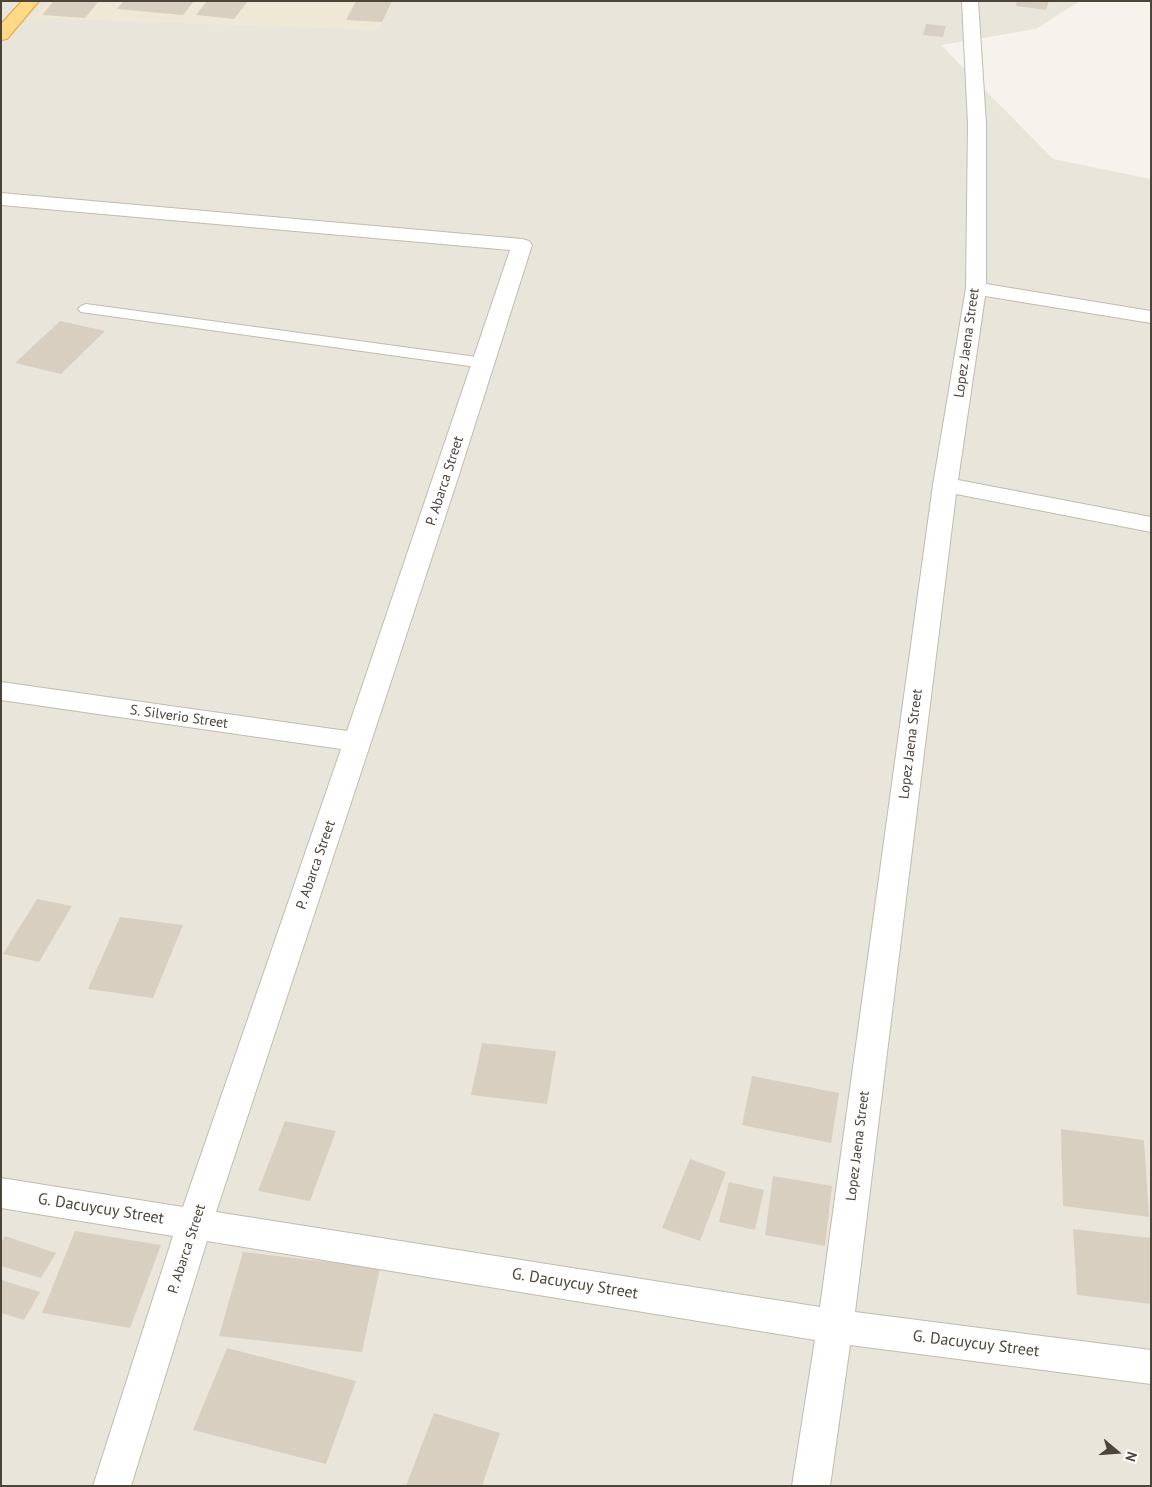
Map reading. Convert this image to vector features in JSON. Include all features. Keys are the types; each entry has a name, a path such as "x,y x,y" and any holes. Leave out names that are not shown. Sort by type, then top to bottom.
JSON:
{"highway":[{"path":"1,35 31,1"}],"street":[{"name":"Lopez Jaena Street","path":"812,1486 835,1326 945,485 976,288 977,124 970,1"},
{"name":"P. Abarca Street","path":"1,199 522,245 195,1223 112,1486"},
{"path":"976,288 1151,317"},
{"path":"945,485 1151,525"},
{"name":"S. Silverio Street","path":"1,691 357,742"},
{"name":"G. Dacuycuy Street","path":"1,1193 835,1326 1151,1367"}],"lane":[{"path":"86,309 484,363"}],"shaded area":[{"path":"1,1 1080,1 1036,29 941,45 1053,159 1151,179 1151,1486 1,1486"},
{"path":"48,1 393,1 378,30 33,18"}],"building":[{"path":"54,1 99,1 85,18 42,15"},
{"path":"124,1 194,1 183,15 117,9"},
{"path":"207,1 248,1 234,19 196,15"},
{"path":"356,1 392,1 382,22 346,20"},
{"path":"1017,1 1049,1 1046,10 1016,6"},
{"path":"926,24 946,26 943,37 923,35"},
{"path":"60,321 105,331 61,374 15,363"},
{"path":"37,899 72,906 39,962 3,954"},
{"path":"120,917 183,925 153,998 88,989"},
{"path":"482,1043 556,1051 547,1104 471,1095"},
{"path":"752,1076 839,1093 831,1143 742,1125"},
{"path":"285,1121 336,1131 310,1201 258,1191"},
{"path":"1061,1129 1144,1140 1149,1217 1063,1206"},
{"path":"690,1159 726,1172 700,1241 662,1228"},
{"path":"773,1176 832,1186 825,1246 765,1235"},
{"path":"729,1182 764,1190 755,1230 719,1222"},
{"path":"1073,1229 1151,1238 1151,1304 1077,1295"},
{"path":"75,1231 161,1245 130,1328 42,1313"},
{"path":"5,1236 56,1253 41,1278 1,1266 1,1243"},
{"path":"243,1252 380,1268 362,1352 219,1336"},
{"path":"1,1280 40,1292 24,1320 1,1313"},
{"path":"227,1348 356,1381 326,1464 193,1430"},
{"path":"434,1413 500,1433 482,1486 406,1486"}]}
